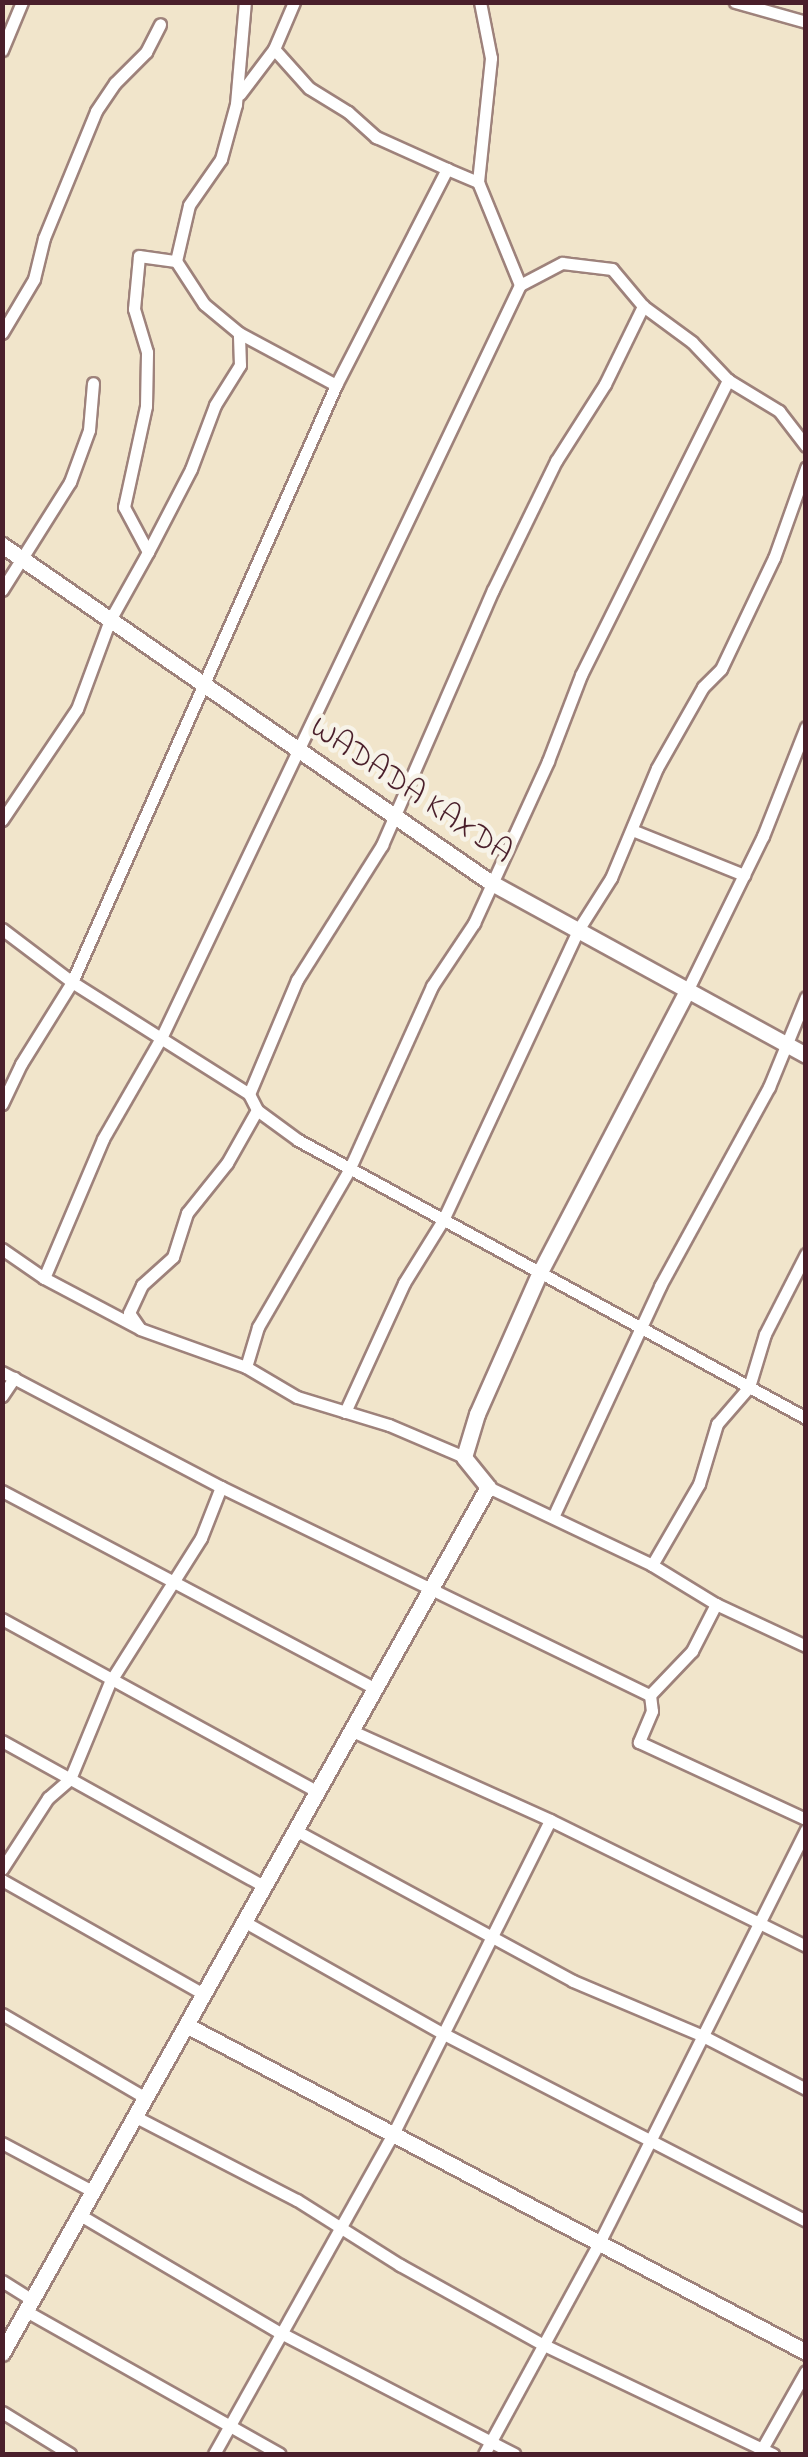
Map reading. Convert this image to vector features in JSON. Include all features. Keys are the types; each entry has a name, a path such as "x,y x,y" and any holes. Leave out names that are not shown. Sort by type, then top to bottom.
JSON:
{"street":[{"path":"2,50 22,2"},
{"path":"236,104 245,2"},
{"path":"294,2 274,50 244,85 221,158 190,205 176,261 204,304 239,334 336,385"},
{"path":"480,2 491,58 478,182 520,285"},
{"path":"735,2 806,22"},
{"path":"2,333 34,279 44,238 96,111 115,83 146,52 160,24"},
{"path":"274,50 309,88 348,112 376,137 478,182"},
{"path":"2,1104 21,1064 72,982 336,385 448,169"},
{"path":"148,552 124,507 146,406 147,352 134,309 139,256 176,261"},
{"path":"44,1278 103,1139 161,1038 520,285 562,263 612,269 643,306 692,342 728,380 779,411 806,446"},
{"path":"249,1094 297,980 364,875 548,477 605,384 643,306"},
{"path":"2,820 77,709 110,620 191,469 215,405 240,365 239,334"},
{"path":"246,1366 258,1326 349,1170 432,986 474,922 548,762 581,675 728,380"},
{"path":"2,590 70,482 88,430 94,383"},
{"path":"345,1412 404,1283 443,1220 578,930 611,878 658,768 704,687 720,669 774,558 806,468"},
{"name":"WADADA KAXDA","path":"2,545 490,882 806,1055"},
{"path":"464,1457 477,1414 540,1272 688,990 744,875 806,726"},
{"path":"632,830 744,875"},
{"path":"2,929 72,982 249,1094 257,1110 349,1170 806,1418"},
{"path":"554,1516 642,1328 769,1087 806,996"},
{"path":"140,1329 129,1313 142,1285 172,1257 187,1212 227,1163 257,1110"},
{"path":"2,1249 44,1278 140,1329 246,1366 297,1397 464,1457 484,1476 488,1487 554,1516 652,1565 716,1604 806,1646"},
{"path":"652,1565 698,1484 717,1424 749,1387 765,1334 806,1254"},
{"path":"2,1396 8,1375 221,1487 650,1695"},
{"path":"2,1869 48,1798 70,1779 110,1682 201,1538 221,1487"},
{"path":"2,2353 488,1487"},
{"path":"2,1492 374,1688"},
{"path":"650,1695 692,1652 716,1604"},
{"path":"2,1619 110,1682 316,1791"},
{"path":"650,1695 652,1711 639,1742 806,1819"},
{"path":"350,1730 550,1820 806,1946"},
{"path":"2,1741 262,1885"},
{"path":"214,2454 392,2134 550,1820"},
{"path":"295,1830 574,1981 702,2036 806,2089"},
{"path":"487,2448 599,2243 806,1830"},
{"path":"2,1880 205,1996"},
{"path":"244,1922 444,2034 806,2221"},
{"path":"2,2014 146,2098"},
{"path":"188,2026 806,2352"},
{"path":"136,2117 288,2195 340,2230 542,2344 764,2453 806,2371"},
{"path":"2,2142 94,2192"},
{"path":"80,2215 487,2448 514,2454"},
{"path":"2,2281 29,2305 280,2454"},
{"path":"2,2412 70,2454"}]}
